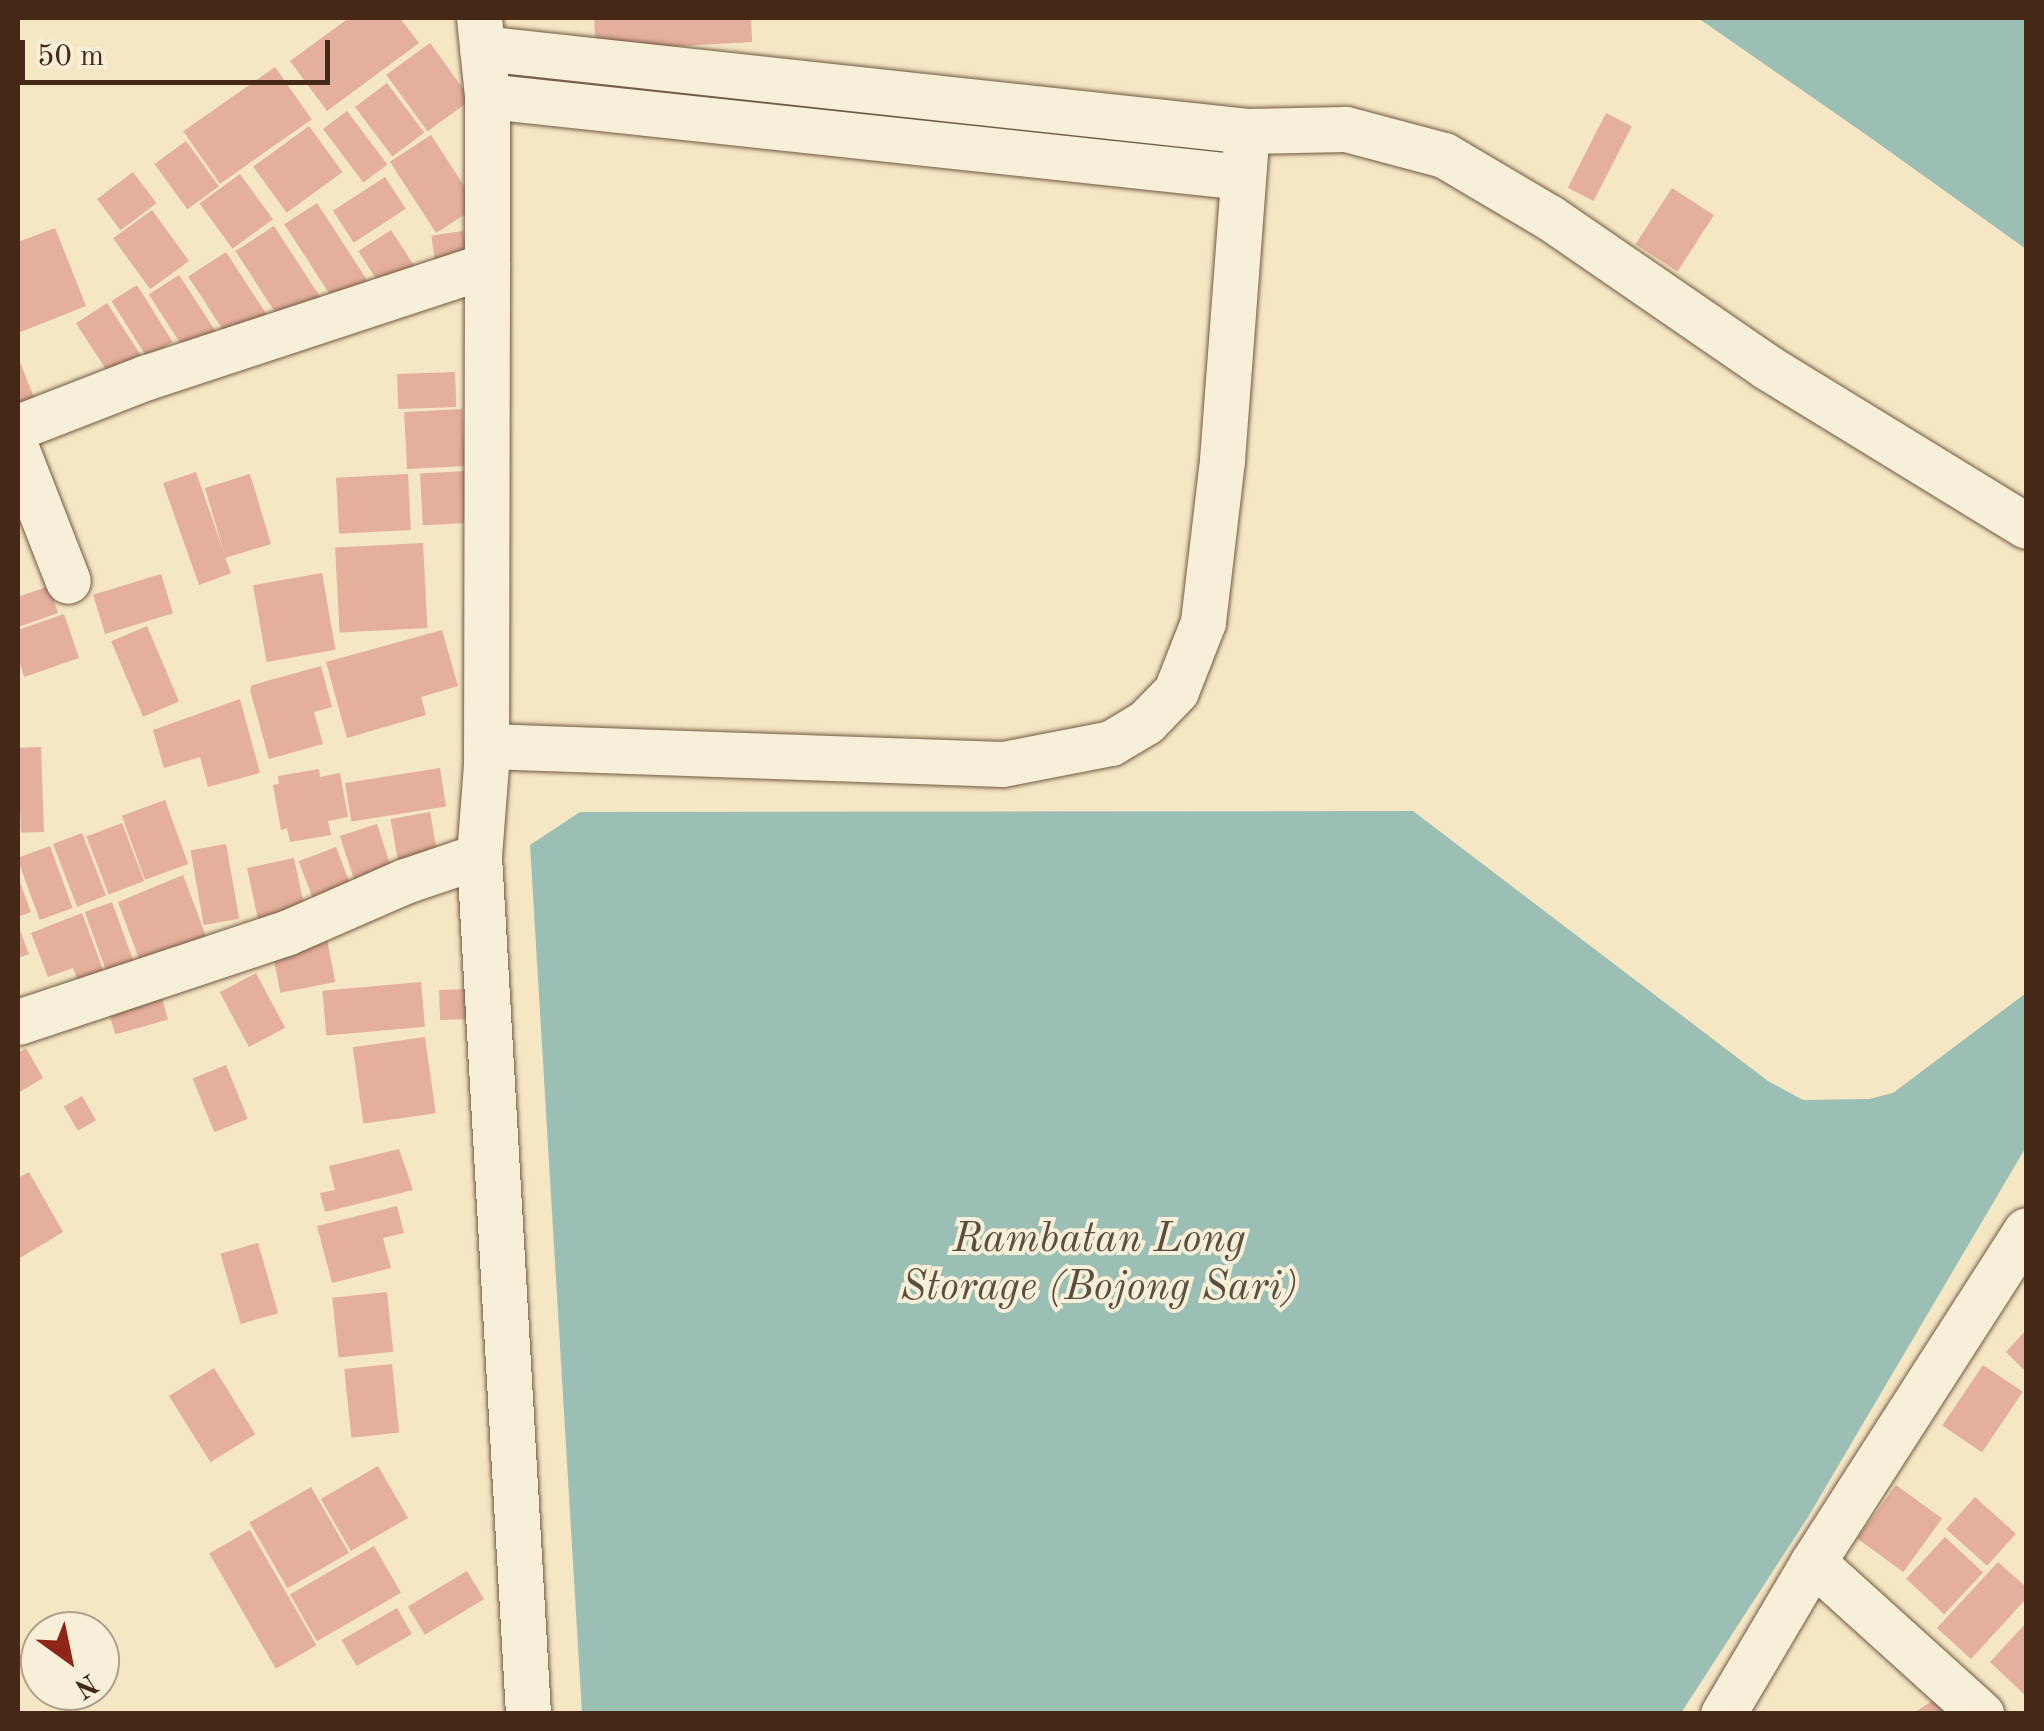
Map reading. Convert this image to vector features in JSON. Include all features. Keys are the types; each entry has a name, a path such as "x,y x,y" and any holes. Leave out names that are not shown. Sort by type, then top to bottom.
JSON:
{"street":[{"path":"528,1714 478,856 486,756 486,96 480,33 1247,131 1346,129 1444,155 1549,216 1767,367 2026,526"},
{"path":"486,96 1242,177"},
{"path":"486,756 1003,764 1112,743 1146,722 1176,691 1203,622 1222,460 1247,131"},
{"path":"18,427 148,376 486,264"},
{"path":"18,453 68,580"},
{"path":"486,756 503,820 556,1714"},
{"path":"18,1022 286,933 404,881 478,856"},
{"path":"1722,1714 1813,1562 2026,1230"},
{"path":"1813,1562 1981,1714"}],"water":[{"path":"1698,18 2026,18 2026,249 1868,136"},
{"name":"Rambatan Long Storage (Bojong Sari)","path":"1413,811 1768,1081 1803,1100 1869,1099 1893,1093 2026,993 2026,1147 1808,1517 1681,1713 582,1713 530,845 580,812"}],"building":[{"path":"349,18 400,18 419,43 327,111 290,61"},
{"path":"594,18 751,18 752,42 596,51"},
{"path":"430,43 471,100 427,131 386,75"},
{"path":"275,67 312,119 220,184 183,131"},
{"path":"387,83 424,133 392,157 355,107"},
{"path":"347,111 387,165 363,183 323,129"},
{"path":"1606,113 1632,126 1594,201 1568,188"},
{"path":"309,126 343,172 287,213 253,167"},
{"path":"431,135 477,206 436,233 390,162"},
{"path":"186,141 219,186 187,209 154,164"},
{"path":"133,172 156,203 121,230 97,199"},
{"path":"240,174 273,219 232,249 200,203"},
{"path":"385,177 406,209 354,243 333,211"},
{"path":"1672,188 1714,215 1677,271 1636,244"},
{"path":"317,203 373,289 340,311 284,224"},
{"path":"152,210 189,261 150,289 113,238"},
{"path":"274,226 324,303 286,328 235,251"},
{"path":"55,228 86,306 18,333 18,242"},
{"path":"391,230 421,277 389,298 358,251"},
{"path":"463,231 468,267 436,271 431,235"},
{"path":"226,252 271,321 233,345 188,277"},
{"path":"179,275 223,342 192,362 149,295"},
{"path":"137,285 173,342 147,358 112,301"},
{"path":"107,303 146,363 115,384 76,323"},
{"path":"18,357 35,400 18,407"},
{"path":"455,372 456,407 398,409 397,374"},
{"path":"462,409 465,466 407,469 404,412"},
{"path":"466,471 469,523 423,525 420,473"},
{"path":"196,472 224,553 205,488 250,474 271,544 225,558 231,573 199,585 163,483"},
{"path":"408,474 411,530 339,534 336,478"},
{"path":"423,543 427,628 340,632 335,548"},
{"path":"322,573 336,650 267,662 253,585"},
{"path":"161,574 173,613 105,634 93,595"},
{"path":"49,586 58,613 18,627 18,597"},
{"path":"64,614 79,658 24,677 18,657 18,630"},
{"path":"147,626 179,701 143,717 111,641"},
{"path":"442,630 458,686 421,697 426,715 347,738 326,662"},
{"path":"321,666 332,707 314,712 323,744 269,759 250,690 252,685"},
{"path":"240,699 260,773 208,787 200,757 164,768 153,730"},
{"path":"41,747 44,832 21,833 18,748"},
{"path":"440,768 446,807 351,822 345,783"},
{"path":"319,769 320,777 340,773 348,817 328,821 331,835 290,842 287,828 281,830 273,785 279,784 278,776"},
{"path":"165,800 188,864 145,880 122,816"},
{"path":"430,812 439,863 400,870 391,819"},
{"path":"122,823 144,881 109,894 87,837"},
{"path":"377,824 396,881 358,893 340,836"},
{"path":"82,833 106,896 77,907 53,844"},
{"path":"226,844 239,919 204,925 191,850"},
{"path":"50,846 73,908 40,920 18,858"},
{"path":"336,847 353,891 316,905 299,861"},
{"path":"294,858 307,920 260,930 247,868"},
{"path":"183,875 209,944 176,956 172,947 139,959 118,902"},
{"path":"18,877 31,912 18,917"},
{"path":"112,902 139,977 112,987 85,912"},
{"path":"82,913 105,975 79,984 73,968 48,977 31,933"},
{"path":"18,925 29,954 18,958"},
{"path":"326,934 335,982 280,993 271,945"},
{"path":"256,973 285,1028 249,1047 220,992"},
{"path":"157,981 168,1019 115,1035 104,996"},
{"path":"421,982 425,1027 326,1035 322,991"},
{"path":"471,989 472,1019 440,1020 439,990"},
{"path":"425,1037 436,1113 363,1123 353,1047"},
{"path":"26,1048 43,1078 18,1093 18,1053"},
{"path":"226,1065 248,1119 214,1132 193,1078"},
{"path":"82,1096 96,1120 78,1131 64,1106"},
{"path":"399,1149 413,1190 325,1212 320,1193 335,1190 329,1166"},
{"path":"29,1172 63,1232 18,1259 18,1178"},
{"path":"397,1206 404,1233 383,1238 391,1268 332,1283 317,1226"},
{"path":"258,1243 278,1313 241,1324 221,1254"},
{"path":"387,1292 393,1352 339,1357 332,1298"},
{"path":"2026,1330 2026,1372 2006,1352"},
{"path":"392,1364 399,1433 351,1438 344,1369"},
{"path":"1983,1365 2023,1392 1982,1452 1942,1426"},
{"path":"214,1368 255,1434 210,1462 169,1396"},
{"path":"378,1466 408,1518 351,1551 321,1499"},
{"path":"1896,1485 1942,1519 1903,1572 1857,1538"},
{"path":"311,1487 349,1553 288,1588 250,1522"},
{"path":"1975,1497 2016,1534 1987,1566 1946,1529"},
{"path":"250,1530 316,1645 276,1669 209,1554"},
{"path":"1945,1537 1983,1572 1944,1614 1906,1579"},
{"path":"374,1546 401,1593 317,1641 290,1594"},
{"path":"1998,1562 2026,1587 2026,1599 1971,1659 1937,1628"},
{"path":"467,1571 484,1599 425,1635 408,1607"},
{"path":"397,1608 412,1634 357,1666 342,1640"},
{"path":"2026,1623 2026,1696 1990,1662"},
{"path":"1940,1696 1951,1714 1912,1714"}]}
